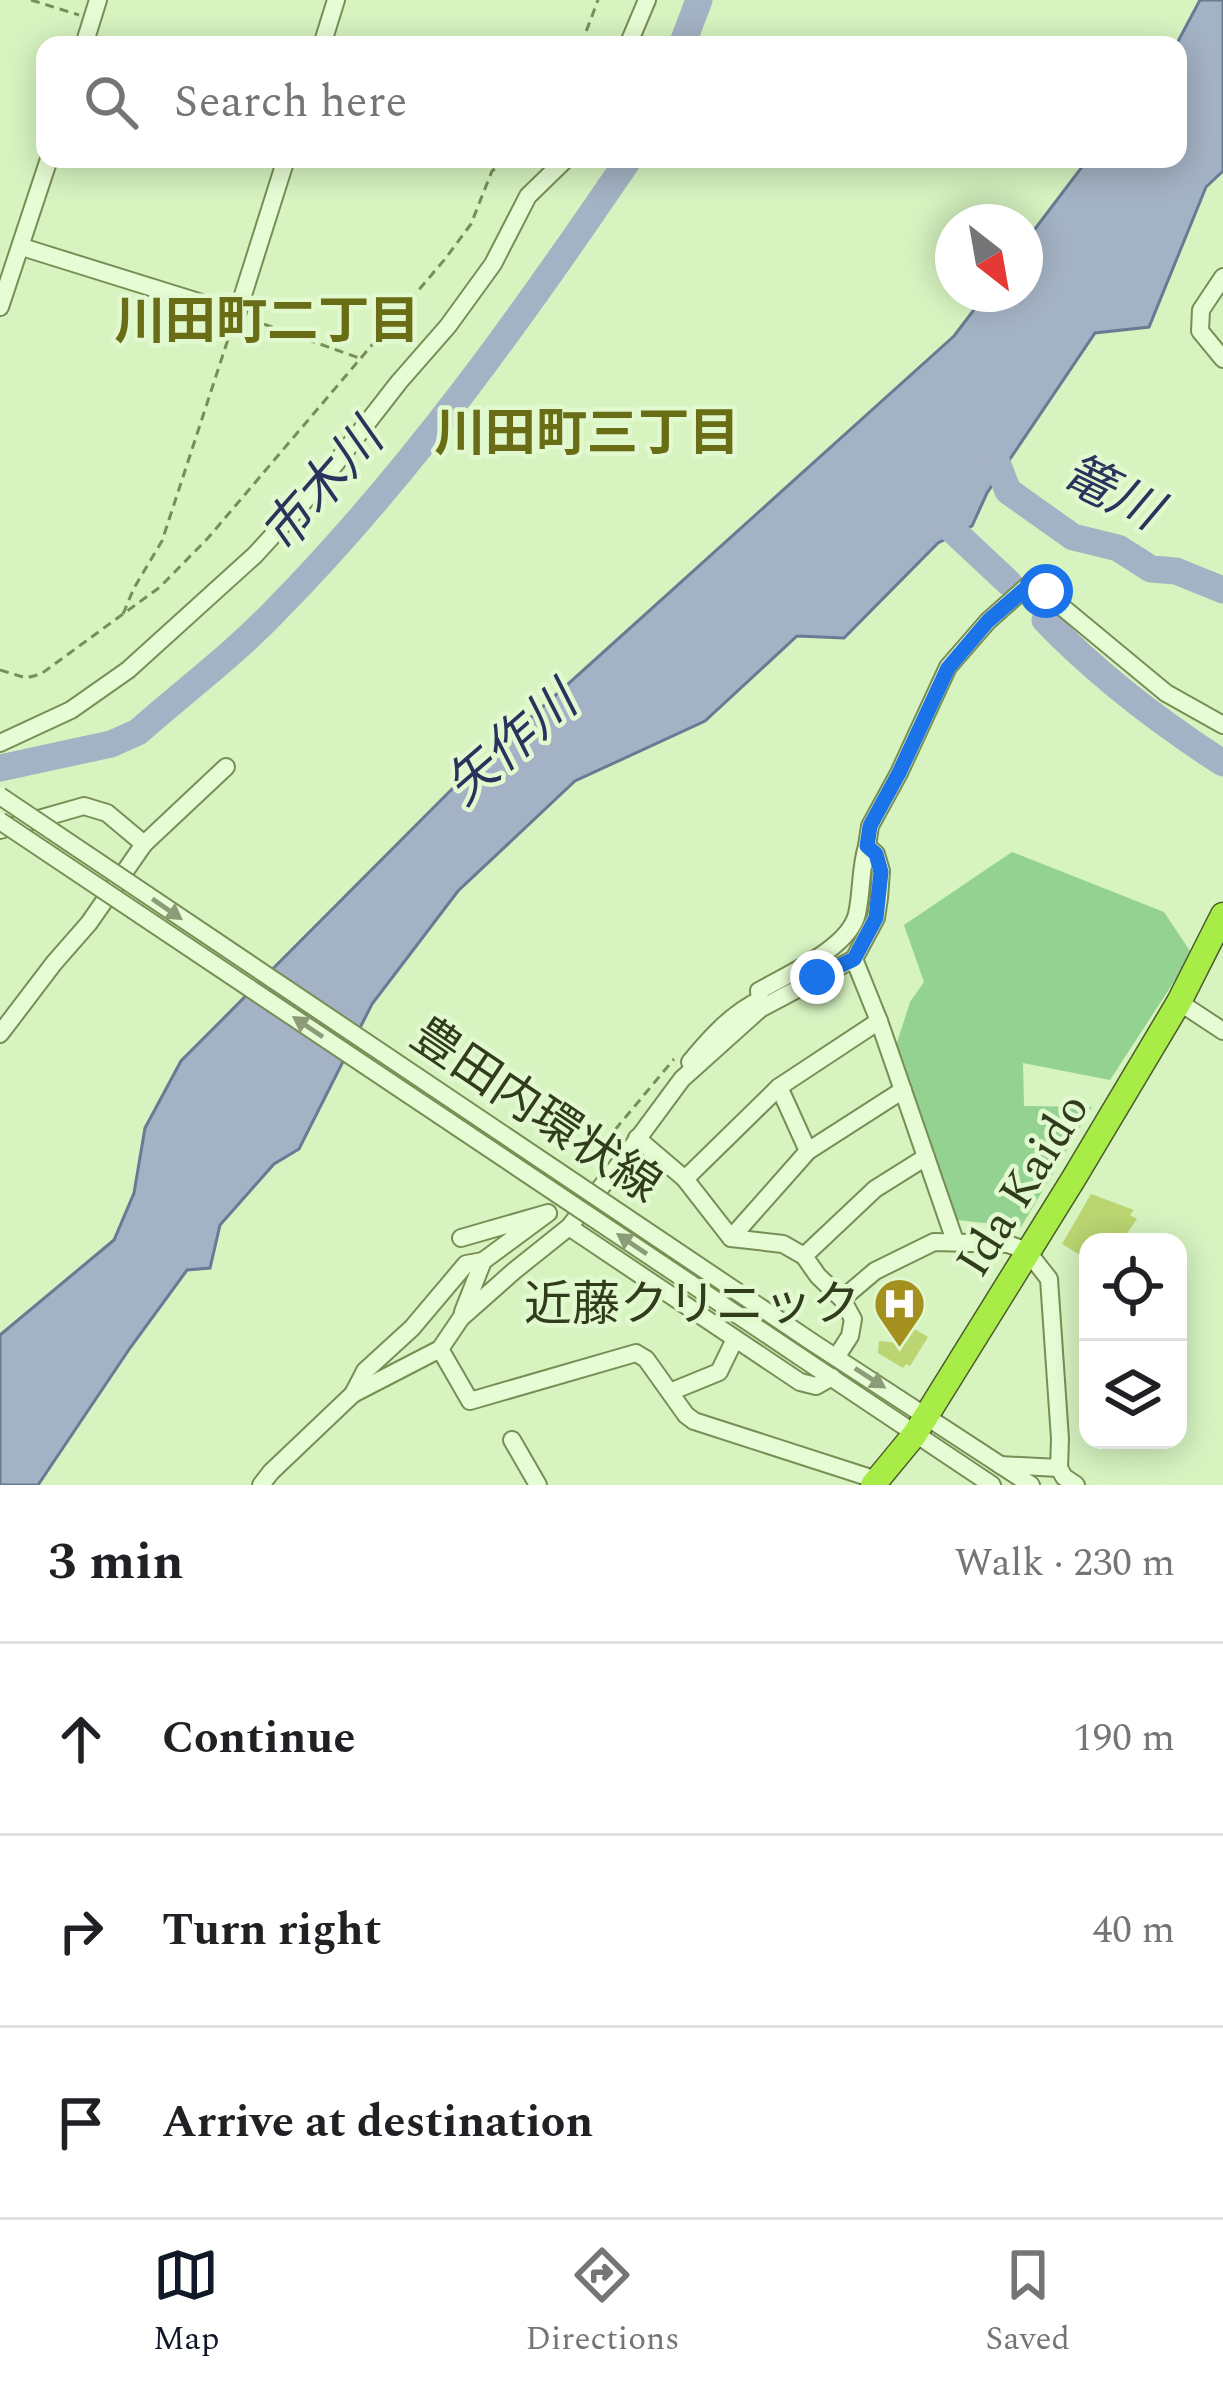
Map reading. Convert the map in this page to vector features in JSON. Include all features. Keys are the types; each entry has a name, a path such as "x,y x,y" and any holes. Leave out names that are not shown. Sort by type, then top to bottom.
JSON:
{"highway":[{"name":"Ida Kaido","path":"875,1482 921,1425 1074,1178 1179,1002 1223,915"}],"street":[{"path":"87,36 98,0"},
{"path":"325,36 336,0"},
{"path":"632,36 647,0"},
{"path":"0,307 46,168"},
{"path":"22,247 237,314 283,168"},
{"path":"0,723 9,739 71,710 128,670 255,555 318,486 448,326 493,264 528,196 557,168"},
{"path":"1223,277 1202,310 1200,331 1223,359"},
{"path":"682,1079 686,1066 705,1043 745,1007 760,1000 759,991 845,938 858,909 870,826 948,668 988,621 1033,582 1166,693 1223,725"},
{"path":"0,1034 89,923 144,844 226,767"},
{"name":"豊田内環状線","path":"0,796 649,1231 805,1349 832,1378 1031,1485"},
{"path":"0,825 84,806 107,813 144,844"},
{"name":"豊田内環状線","path":"0,825 805,1349 837,1356 992,1485"},
{"path":"461,1318 569,1227 682,1079 760,1009 854,959 876,918 879,898 881,872 876,854 867,846"},
{"path":"854,959 955,1241"},
{"path":"1179,1002 1223,1031"},
{"path":"685,1178 778,1087 879,1021"},
{"path":"778,1087 808,1151"},
{"path":"731,1238 808,1151 903,1090"},
{"path":"637,1138 685,1178 731,1238 783,1244 805,1256 853,1318 850,1336 837,1356"},
{"path":"805,1256 875,1189 926,1157"},
{"path":"353,1394 365,1371 412,1328 466,1264 483,1261 548,1213 461,1238"},
{"path":"569,1227 800,1382 816,1385 832,1378"},
{"path":"842,1298 875,1271 934,1243 1008,1244 1027,1251 1049,1279 1059,1468 1076,1485"},
{"path":"261,1485 353,1394 440,1349 461,1318 483,1261"},
{"path":"670,1392 719,1372 734,1340"},
{"path":"440,1349 470,1401 636,1353 646,1359 694,1421 875,1482"},
{"path":"512,1440 538,1485"},
{"path":"1000,1465 1059,1468"}],"path":[{"path":"32,0 92,19"},
{"path":"584,36 598,0"},
{"path":"0,670 26,678 41,674 160,587 331,396 471,224 495,168"},
{"path":"123,615 163,542 237,314 359,358"}],"green space":[{"path":"1012,852 1164,912 1192,954 1110,1080 1023,1063 1024,1106 1092,1107 1021,1227 957,1220 896,1046 910,1002 924,982 904,925"}],"water":[{"name":"矢作川","path":"1200,0 1223,0 1223,171 1206,187 1149,327 1095,333 987,493 972,526 938,543 844,638 797,636 705,721 575,781 458,891 372,1004 299,1149 274,1164 220,1225 210,1268 187,1270 38,1485 0,1485 0,1335 114,1240 134,1193 145,1128 181,1061 456,785 954,336 972,312 1043,312 1043,218 1081,168 1187,168 1187,36 1181,36"}],"building":[{"path":"1091,1194 1134,1210 1130,1215 1137,1219 1127,1233 1079,1233 1079,1254 1062,1244"},
{"name":"近藤クリニック","path":"911,1327 928,1337 910,1366 903,1368 878,1353 879,1341 901,1343"}],"waterway":[{"name":"市木川","path":"685,36 699,0"},
{"name":"市木川","path":"0,768 111,744 138,732 259,627 325,559 418,450 623,168"},
{"name":"篭川","path":"987,437 1008,491 1073,537 1118,548 1151,569 1176,571 1223,590"},
{"path":"933,512 1009,583"},
{"path":"1045,620 1129,696 1223,763"}],"place":[{"name":"近藤クリニック","path":"899,1349"}],"district":[{"name":"川田町二丁目","path":"267,320"},
{"name":"川田町三丁目","path":"587,432"}],"route":[{"path":"817,977 854,959 876,918 881,872 876,854 867,846 870,826 948,668 988,621 1033,582 1046,591"}]}
